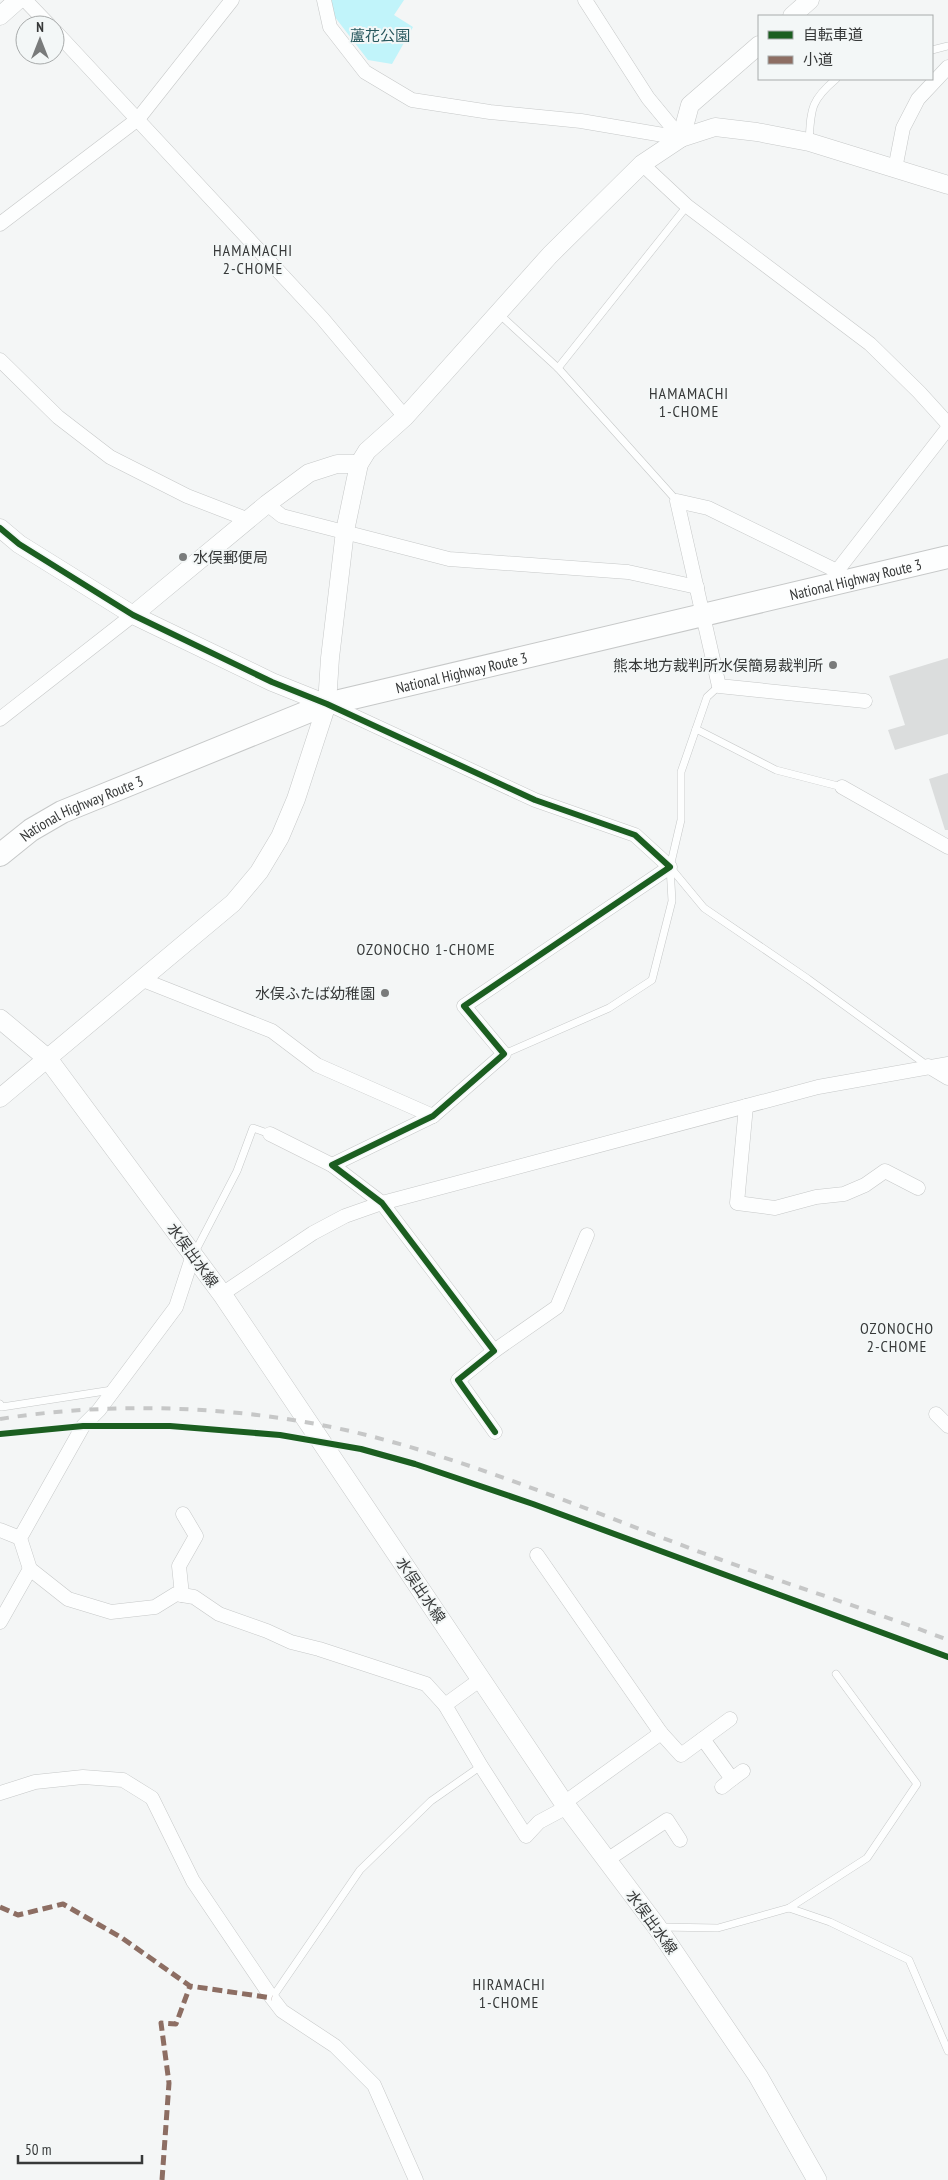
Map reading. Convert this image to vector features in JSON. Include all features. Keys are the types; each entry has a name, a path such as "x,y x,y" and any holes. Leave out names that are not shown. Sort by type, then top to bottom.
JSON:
{"highway":[{"name":"National Highway Route 3","path":"0,855 31,830 62,812 327,704 703,616 841,576 948,557"}],"main road":[{"name":"水俣出水線","path":"0,1019 48,1059 222,1294 566,1805 658,1927 758,2076 817,2180"}],"street":[{"path":"0,16 18,0"},
{"path":"25,0 39,15"},
{"path":"0,224 138,119 232,0"},
{"path":"324,0 330,27 365,72 412,100 490,112 581,121 681,138"},
{"path":"585,0 648,98 681,138"},
{"path":"793,15 810,0"},
{"path":"65,42 322,318 405,417"},
{"path":"681,138 690,105 758,46"},
{"path":"895,169 904,128 918,99 948,67"},
{"path":"0,1098 233,903 259,872 280,837 296,799 327,704 330,658 345,531 359,464 367,451 405,417 550,255 642,164 681,138 715,127 757,132 809,142 948,185"},
{"path":"642,164 687,206 870,344 919,392 948,424"},
{"path":"0,360 58,417 110,457 187,496 249,520"},
{"path":"865,701 720,686 677,501 708,508 841,576 948,428"},
{"path":"0,719 133,615 267,504 309,473 337,464 359,464"},
{"path":"267,504 282,516 449,559 628,572 696,587"},
{"path":"0,528 19,544 133,615 272,682 327,704 535,800 635,835 670,867 464,1006 504,1054 433,1116 332,1165"},
{"path":"842,787 948,847"},
{"path":"143,980 272,1031 317,1065 433,1116"},
{"path":"222,1294 313,1233 345,1216 382,1202 818,1087 928,1066 948,1064"},
{"path":"928,1066 948,1078"},
{"path":"746,1106 737,1203 774,1208 816,1197 844,1194 865,1185 885,1171 918,1188"},
{"path":"270,1134 332,1165 382,1202 494,1351"},
{"path":"495,1432 458,1380 494,1351 557,1307 588,1235"},
{"path":"193,1255 176,1307 114,1390 83,1426 20,1538 30,1569 68,1599 111,1612 155,1607 176,1594 194,1597 219,1614 267,1631 291,1642 320,1649 426,1684 445,1705 526,1836 538,1822 566,1805 661,1733"},
{"path":"936,1414 948,1426"},
{"path":"182,1595 179,1566 196,1536 183,1514"},
{"path":"0,1530 20,1538"},
{"path":"537,1555 661,1733 681,1755 730,1719"},
{"path":"0,1622 30,1569"},
{"path":"445,1705 481,1679"},
{"path":"703,1739 732,1779"},
{"path":"0,1793 35,1782 83,1777 123,1780 152,1798 193,1881 282,2011 335,2046 374,2085 416,2180"},
{"path":"607,1860 667,1820 680,1840"}],"lane":[{"path":"933,50 948,46"},
{"path":"809,142 813,105 818,95 835,80"},
{"path":"558,368 687,206"},
{"path":"499,314 558,368 677,501"},
{"path":"504,1054 610,1008 652,980 672,901 670,867 681,820 681,772 707,697 720,686"},
{"path":"696,729 776,770 842,787"},
{"path":"670,867 704,908 808,979 928,1066"},
{"path":"193,1255 237,1171 253,1128 270,1134"},
{"path":"0,1404 2,1406 114,1390"},
{"path":"658,1927 718,1928 789,1908 867,1858 917,1784 836,1674"},
{"path":"272,1998 360,1870 431,1801 481,1766"},
{"path":"789,1908 830,1922 909,1960 948,2051"}],"green space":[{"name":"蘆花公園","path":"330,0 404,0 394,15 413,27 392,64 368,60 331,12"}],"building":[{"path":"948,658 948,734 895,750 888,730 905,725 889,676"},
{"path":"948,773 948,830 945,830 929,779"}],"railway":[{"path":"0,1419 92,1409 188,1409 283,1418 374,1437 418,1449 505,1478 719,1559 948,1640"}],"marked path":[{"path":"0,1907 18,1915 63,1904 122,1938 190,1986 272,1998"},
{"path":"162,2180 169,2083 161,2023 176,2024 190,1986"}],"cycle path":[{"path":"0,528 19,544 133,615 272,682 327,704 535,800 635,835 670,867 464,1006 504,1054 433,1116 332,1165 382,1203 494,1351 458,1380 495,1432"},
{"path":"0,1434 83,1426 170,1426 280,1435 361,1449 415,1464 533,1504 948,1657"}],"place":[{"name":"水俣郵便局","path":"183,557"},
{"name":"熊本地方裁判所水俣簡易裁判所","path":"833,665"},
{"name":"水俣ふたば幼稚園","path":"385,993"}],"district":[{"name":"HAMAMACHI 2-CHOME","path":"253,259"},
{"name":"HAMAMACHI 1-CHOME","path":"689,402"},
{"name":"OZONOCHO 1-CHOME","path":"426,949"},
{"name":"OZONOCHO 2-CHOME","path":"897,1337"},
{"name":"HIRAMACHI 1-CHOME","path":"509,1993"}]}
